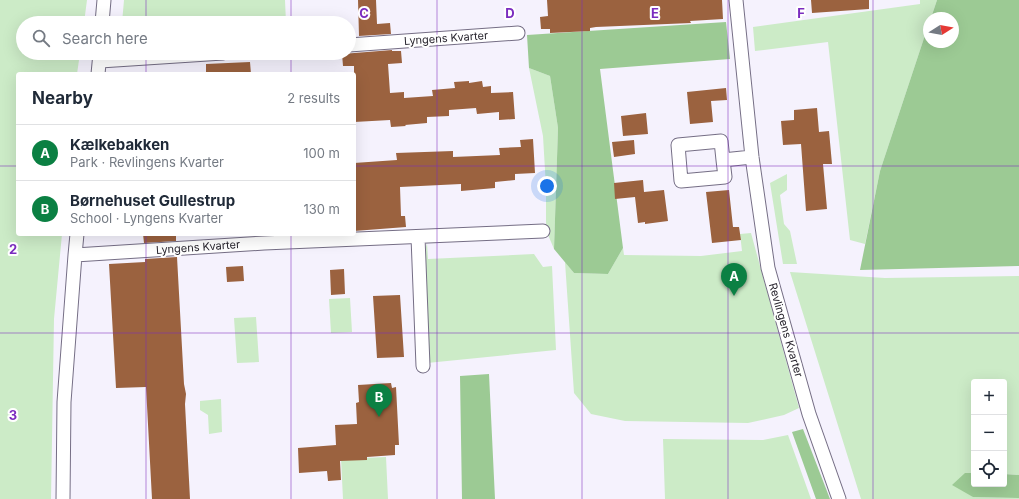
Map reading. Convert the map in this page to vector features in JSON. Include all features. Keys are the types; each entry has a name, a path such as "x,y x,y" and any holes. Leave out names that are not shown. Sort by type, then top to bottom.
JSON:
{"street":[{"path":"103,16 104,0"},
{"name":"Revlingens Kvarter","path":"736,0 752,157 768,268 809,414 839,499"},
{"name":"Lyngens Kvarter","path":"356,45 518,33"},
{"path":"98,72 100,60"},
{"path":"723,160 752,157"},
{"name":"Lyngens Kvarter","path":"75,255 264,243 542,231"},
{"path":"63,499 64,402 77,236"},
{"path":"418,237 423,366"}],"green space":[{"path":"0,0 87,0 85,16 16,16 16,60 79,60 77,72 16,72 16,236 62,236 54,319 51,499 0,499"},
{"path":"124,0 285,0 286,16 123,16"},
{"path":"920,0 937,0 933,12 923,12 923,41 880,171 865,244 850,240 828,42 755,51 753,27 920,4"},
{"path":"937,0 1019,0 1019,266 860,270 880,171 923,41 923,48 959,48 959,12 933,12"},
{"path":"726,22 730,59 600,69 623,248 608,274 574,273 554,249 558,128 550,76 529,68 527,35"},
{"path":"529,68 550,76 558,128 554,249 546,230 546,187 543,136"},
{"path":"787,174 787,190 780,195 784,224 790,231 797,264 783,264 770,183"},
{"path":"751,233 799,408 784,415 748,423 625,421 591,414 574,393 565,262 574,273 608,274 623,248 624,255 701,256 742,251 740,234"},
{"path":"427,243 428,259 534,254 543,267 552,266 556,350 427,363 424,255"},
{"path":"790,272 885,278 1019,276 1019,475 1007,474 1007,379 971,379 971,473 965,473 973,497 1019,499 861,499"},
{"path":"350,298 352,332 331,333 329,299"},
{"path":"256,317 259,362 237,363 234,318"},
{"path":"489,374 495,499 462,499 460,376"},
{"path":"221,399 222,432 209,434 208,415 200,410 200,401"},
{"path":"803,429 830,499 816,499 792,432"},
{"path":"788,435 811,499 665,499 663,439 763,440"},
{"path":"386,457 388,499 343,499 341,459"},
{"path":"965,473 971,473 971,487 1007,487 1007,474 1019,475 1019,498 973,497 952,485"}],"building":[{"path":"358,0 376,0 377,24 390,23 391,34 359,36"},
{"path":"547,0 722,0 723,19 690,21 691,23 596,27 590,28 590,31 550,33 550,29 541,29 540,17 548,16"},
{"path":"811,0 869,0 869,9 812,13"},
{"path":"392,50 401,51 402,63 388,64 390,93 404,92 404,98 433,96 432,90 455,88 454,82 469,81 469,83 482,81 483,87 491,86 491,93 513,92 515,119 499,120 499,112 477,114 476,108 449,110 449,116 427,117 427,123 405,125 406,126 391,127 390,120 356,122 356,72 354,72 354,66 343,66 342,60 356,60 356,53"},
{"path":"250,62 251,72 206,72 206,64"},
{"path":"726,88 727,100 711,101 713,122 690,124 687,92"},
{"path":"817,108 819,132 829,131 832,164 823,164 827,209 806,211 801,144 783,145 781,121 794,120 794,110"},
{"path":"646,113 648,134 623,136 621,116"},
{"path":"533,139 535,173 515,174 515,180 495,182 495,188 461,191 461,184 400,187 401,216 405,216 406,227 356,231 356,163 397,160 396,153 453,151 453,157 500,155 499,148 521,147 520,140"},
{"path":"634,140 635,154 614,157 612,142"},
{"path":"643,180 644,192 664,190 668,221 645,224 645,222 638,223 635,197 615,199 614,183"},
{"path":"729,190 733,227 739,227 741,240 712,243 706,192"},
{"path":"143,236 176,236 176,241 144,243"},
{"path":"177,257 184,384 186,394 185,404 190,499 152,499 146,387 116,388 109,264 145,262 145,259"},
{"path":"243,266 244,281 227,282 226,267"},
{"path":"344,269 345,294 331,295 330,270"},
{"path":"400,295 404,357 377,358 373,296"},
{"path":"391,383 392,388 396,387 399,445 395,445 395,455 367,457 367,460 340,461 341,480 328,481 327,471 299,473 298,448 336,445 335,425 357,424 356,403 359,402 358,385"}],"place":[{"name":"Kælkebakken","path":"734,296"},
{"name":"Børnehuset Gullestrup","path":"379,417"}]}
